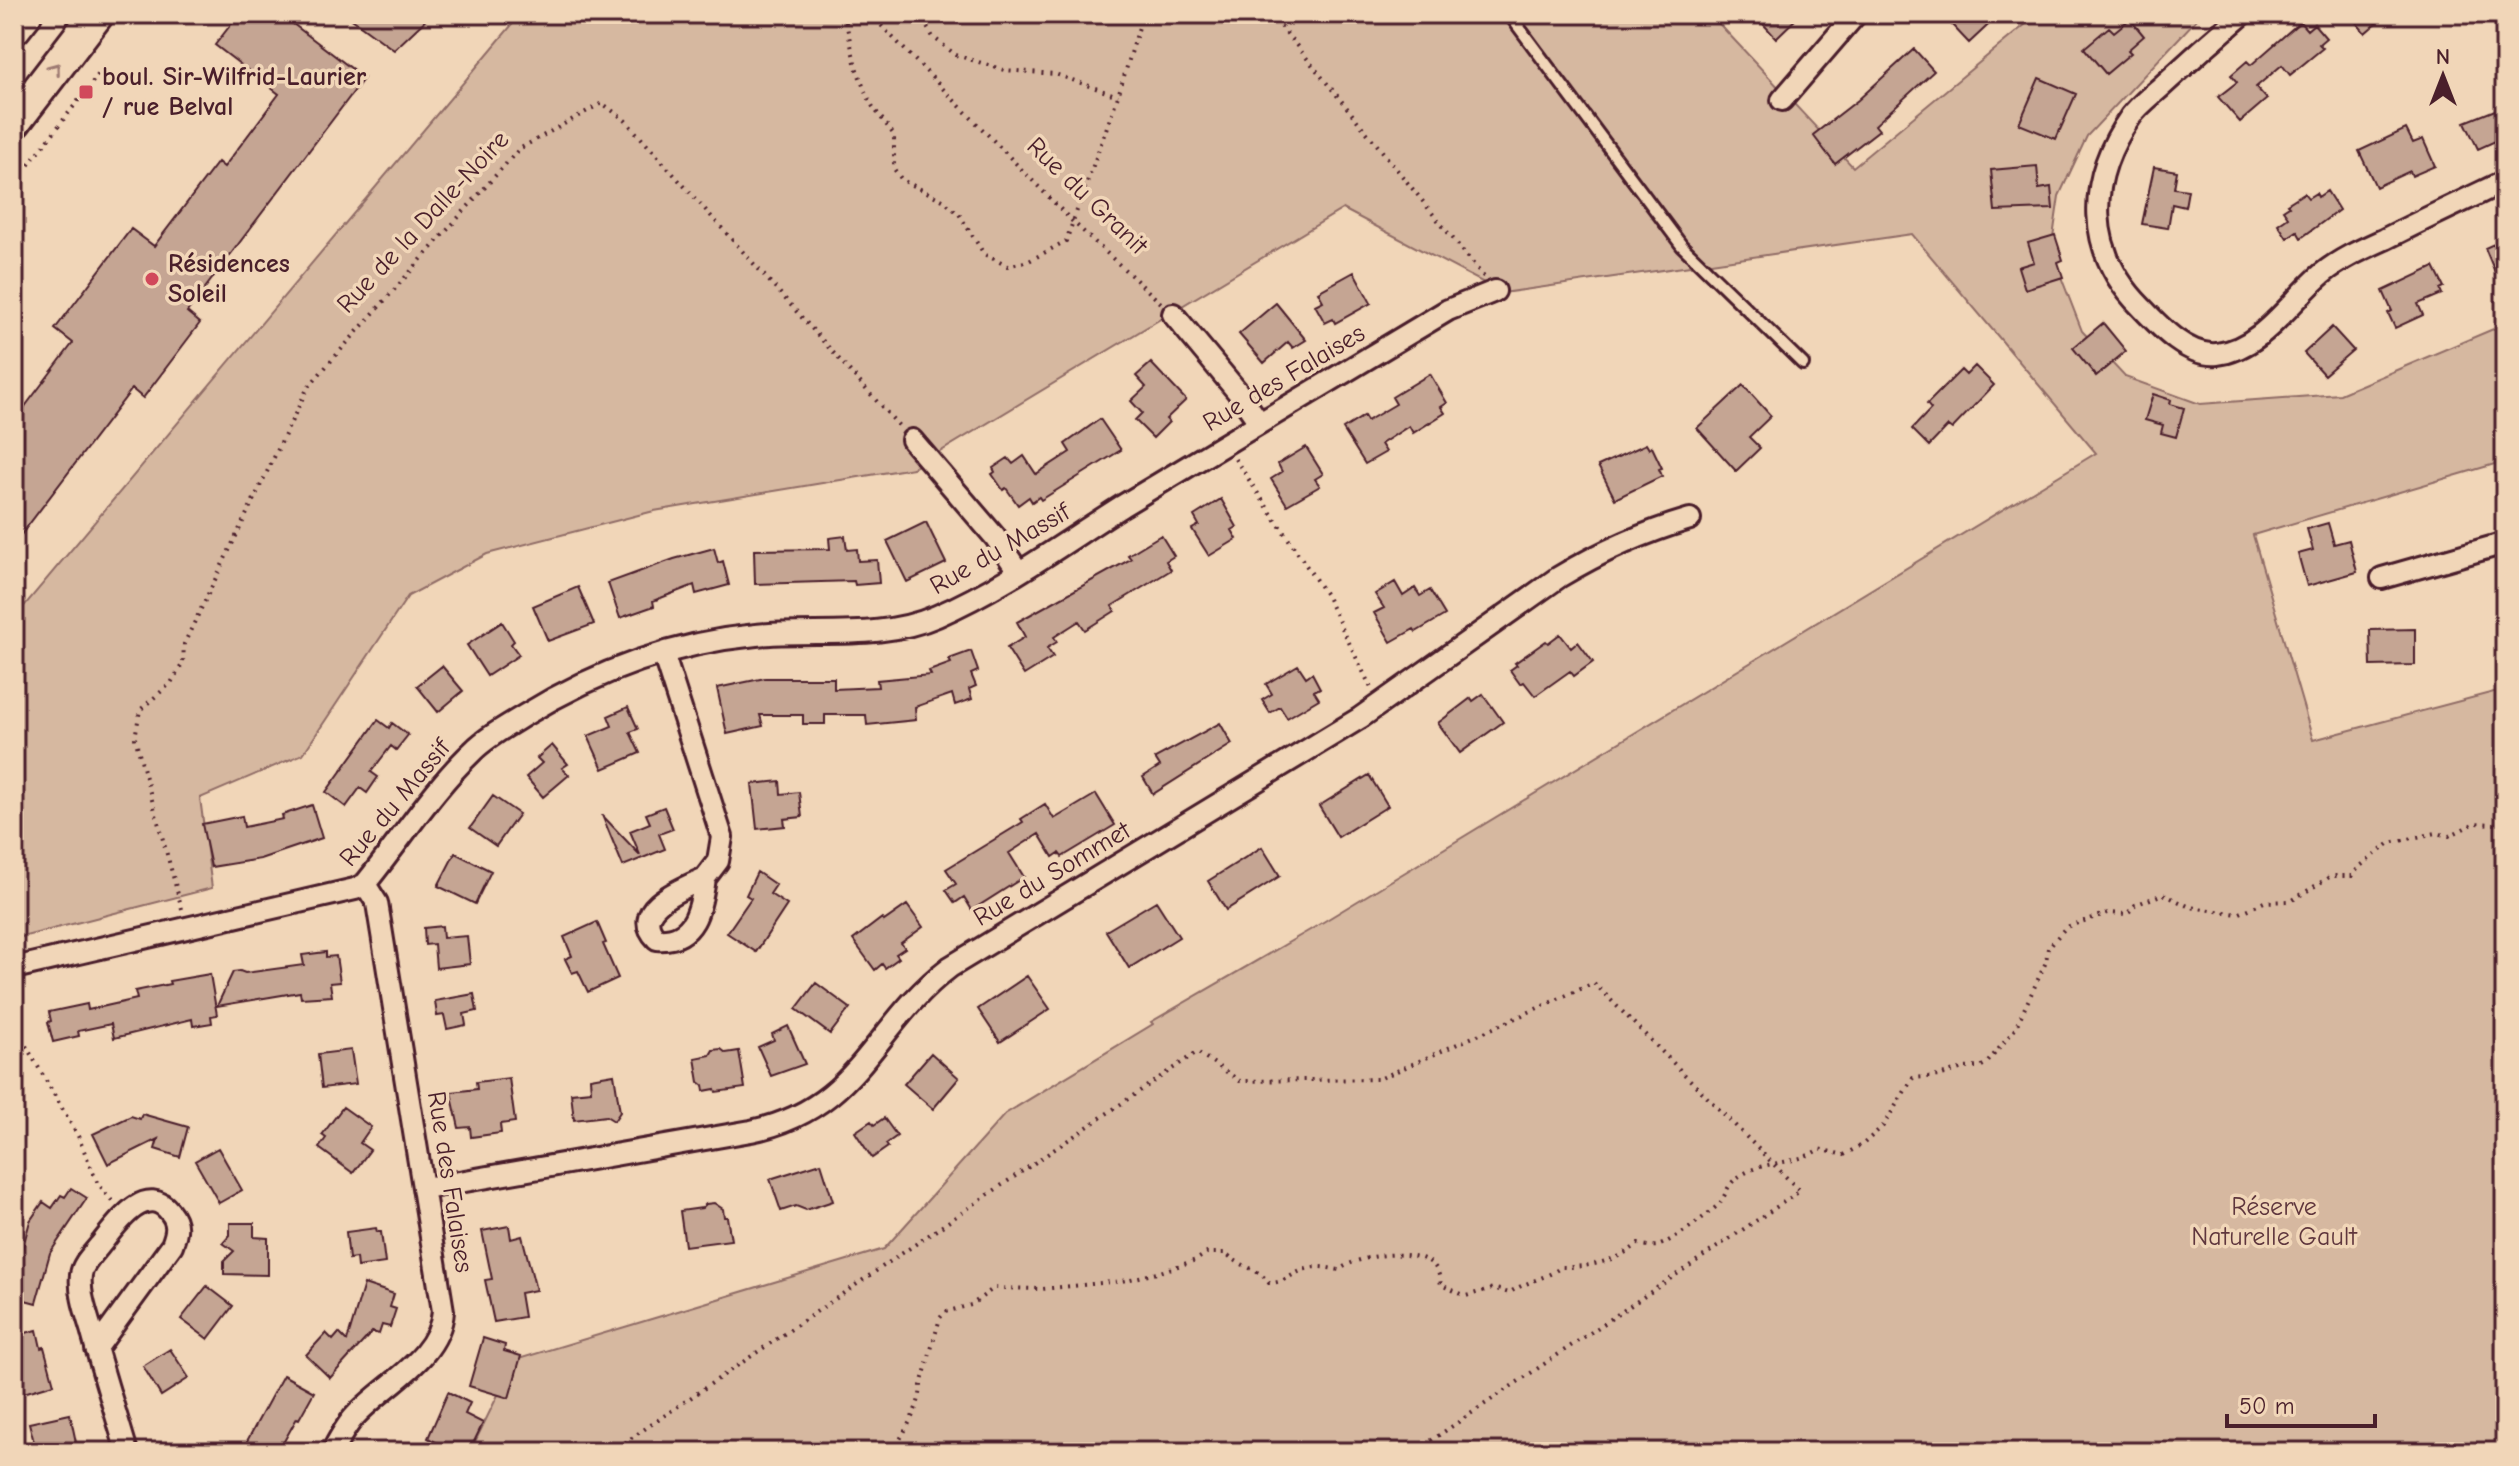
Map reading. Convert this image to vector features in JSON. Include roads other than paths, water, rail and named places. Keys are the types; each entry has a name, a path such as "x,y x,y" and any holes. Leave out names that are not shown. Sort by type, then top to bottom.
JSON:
{"main road":[{"path":"14,28 25,14"},
{"path":"14,122 88,18"}],"street":[{"path":"2243,14 2132,114 2109,153 2102,173 2098,219 2101,241 2111,268 2139,305 2175,341 2215,354 2237,348 2278,318 2324,272 2349,256 2505,181"},
{"path":"1782,100 1849,16"},
{"name":"Rue des Falaises","path":"1105,517 1448,310 1495,291"},
{"path":"1173,314 1259,422"},
{"path":"912,440 995,537 1018,571"},
{"name":"Rue du Massif","path":"14,968 343,893 365,884 454,770 476,748 581,683 663,653 735,637 896,630 925,621 960,606 1105,517"},
{"name":"Rue du Sommet","path":"425,1188 766,1128 807,1112 832,1095 853,1075 914,999 950,967 1360,718 1590,558 1646,531 1690,519"},
{"path":"2382,578 2505,543"},
{"path":"663,653 722,837 718,861 705,878"},
{"name":"Rue des Falaises","path":"332,1452 352,1419 430,1348 441,1327 442,1296 377,903 365,884"},
{"path":"96,1349 172,1245 177,1232 176,1220 166,1207 141,1203 127,1210 81,1270 80,1285 96,1349 127,1452"}],"lane":[{"path":"1509,14 1682,246 1803,364"}],"place":[{"name":"boul. Sir-Wilfrid-Laurier / rue Belval","path":"86,92"},
{"name":"Résidences Soleil","path":"152,279"}],"park label":[{"name":"Réserve Naturelle Gault","path":"2274,1222"}]}
